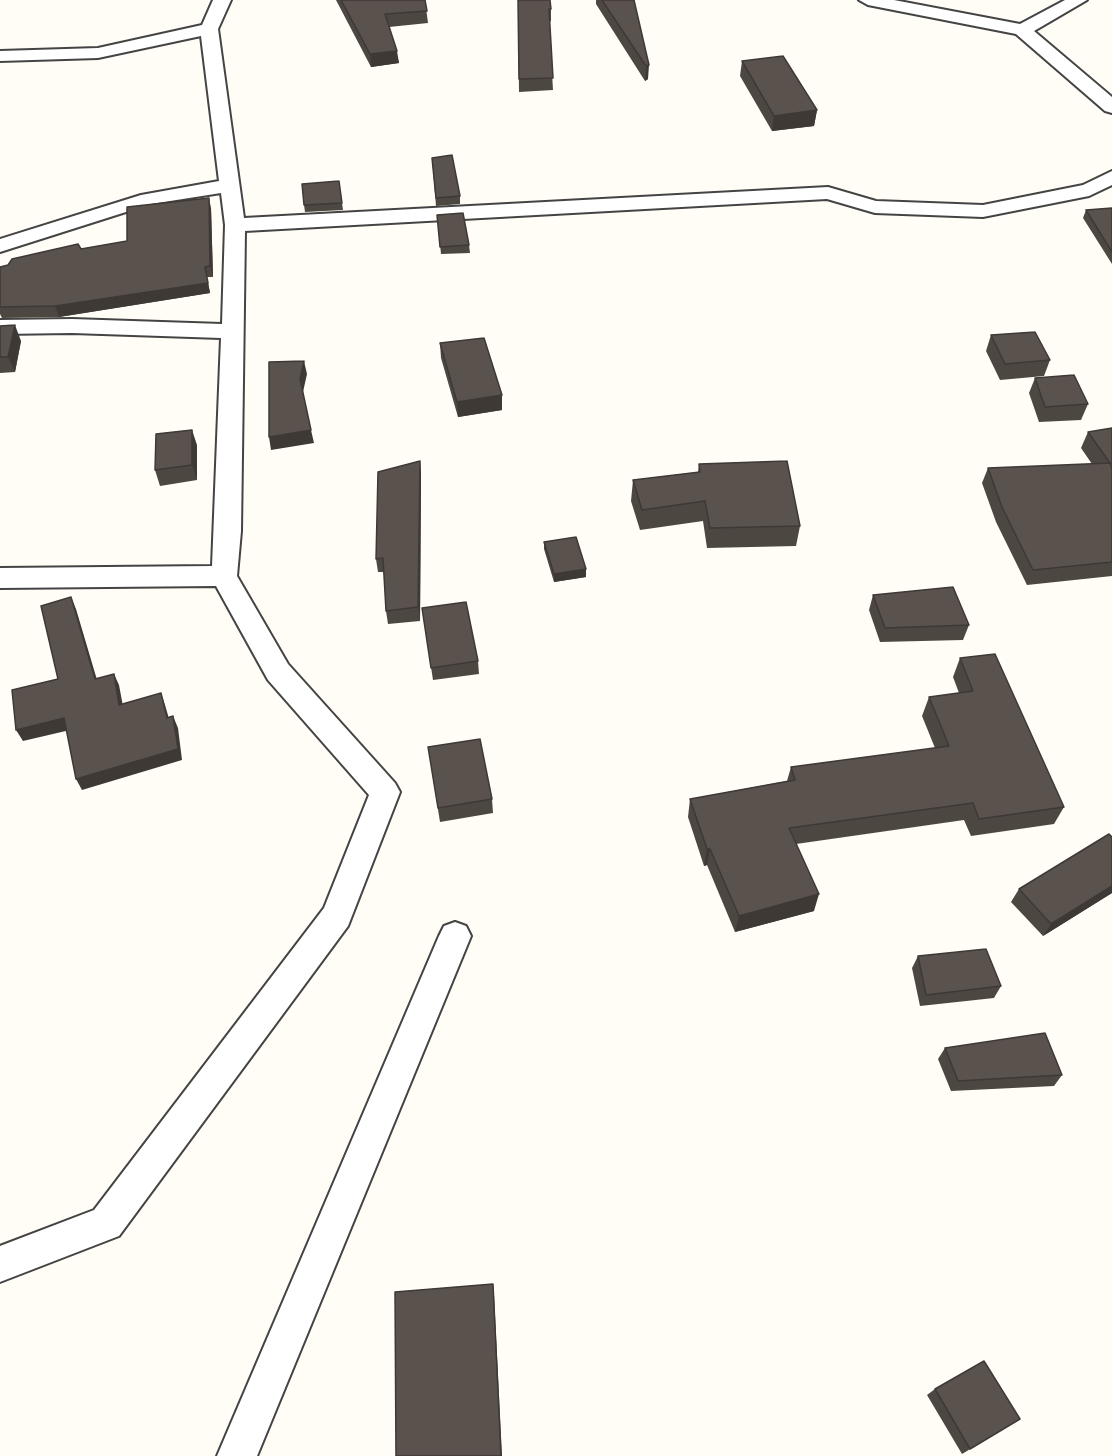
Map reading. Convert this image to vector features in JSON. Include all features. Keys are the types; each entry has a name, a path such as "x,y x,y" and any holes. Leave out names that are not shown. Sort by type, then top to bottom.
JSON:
{"street":[{"path":"0,1264 106,1223 337,916 385,792 278,672 224,576 228,531 235,225 209,29 222,0"},
{"path":"868,0 1022,30 1112,107"},
{"path":"1022,30 1078,0"},
{"path":"0,56 98,53 209,29"},
{"path":"235,225 828,193 875,207 983,211 1089,190 1112,177"},
{"path":"0,246 148,199 230,185"},
{"path":"0,327 72,326 233,331"},
{"path":"0,578 224,576"},
{"path":"237,1456 455,936"}],"building":[{"path":"341,0 425,0 427,11 385,14 397,51 370,54"},
{"path":"518,0 550,0 553,78 519,79"},
{"path":"602,0 634,0 649,65 646,66"},
{"path":"783,56 817,110 774,116 742,61"},
{"path":"452,155 460,196 436,198 432,158"},
{"path":"339,181 342,203 304,205 302,184"},
{"path":"209,198 210,266 205,267 208,283 55,306 0,307 0,267 8,265 12,259 78,244 81,249 127,241 127,207"},
{"path":"1112,208 1112,252 1086,210"},
{"path":"463,213 469,245 440,247 437,215"},
{"path":"15,325 8,357 0,357 0,326"},
{"path":"1035,332 1050,360 1005,364 991,335"},
{"path":"484,338 502,395 457,402 440,343"},
{"path":"304,361 300,379 311,430 269,437 269,362"},
{"path":"1074,375 1088,404 1045,407 1035,378"},
{"path":"1112,428 1112,463 1110,463 1088,432"},
{"path":"192,430 192,465 155,470 156,434"},
{"path":"420,461 418,607 386,611 383,558 376,559 378,472"},
{"path":"787,461 800,526 710,528 705,501 642,510 633,480 700,472 699,464"},
{"path":"1110,463 1112,469 1112,562 1033,570 1002,507 988,468"},
{"path":"576,537 586,569 554,574 544,542"},
{"path":"953,587 969,625 885,628 873,595"},
{"path":"71,597 95,679 114,674 119,705 161,693 167,718 173,716 178,749 76,779 64,718 16,730 12,690 58,679 41,606"},
{"path":"466,602 478,661 431,668 422,608"},
{"path":"995,654 1064,807 979,819 973,803 789,828 819,894 739,916 710,849 707,849 690,799 795,780 791,767 949,746 929,697 973,691 960,658"},
{"path":"480,739 492,799 438,808 428,747"},
{"path":"1109,834 1112,837 1112,886 1051,924 1019,889"},
{"path":"986,949 1001,986 926,995 918,956"},
{"path":"1045,1033 1062,1075 958,1081 945,1048"},
{"path":"493,1284 501,1456 396,1456 395,1292"},
{"path":"984,1361 1020,1419 970,1449 935,1389"}]}
